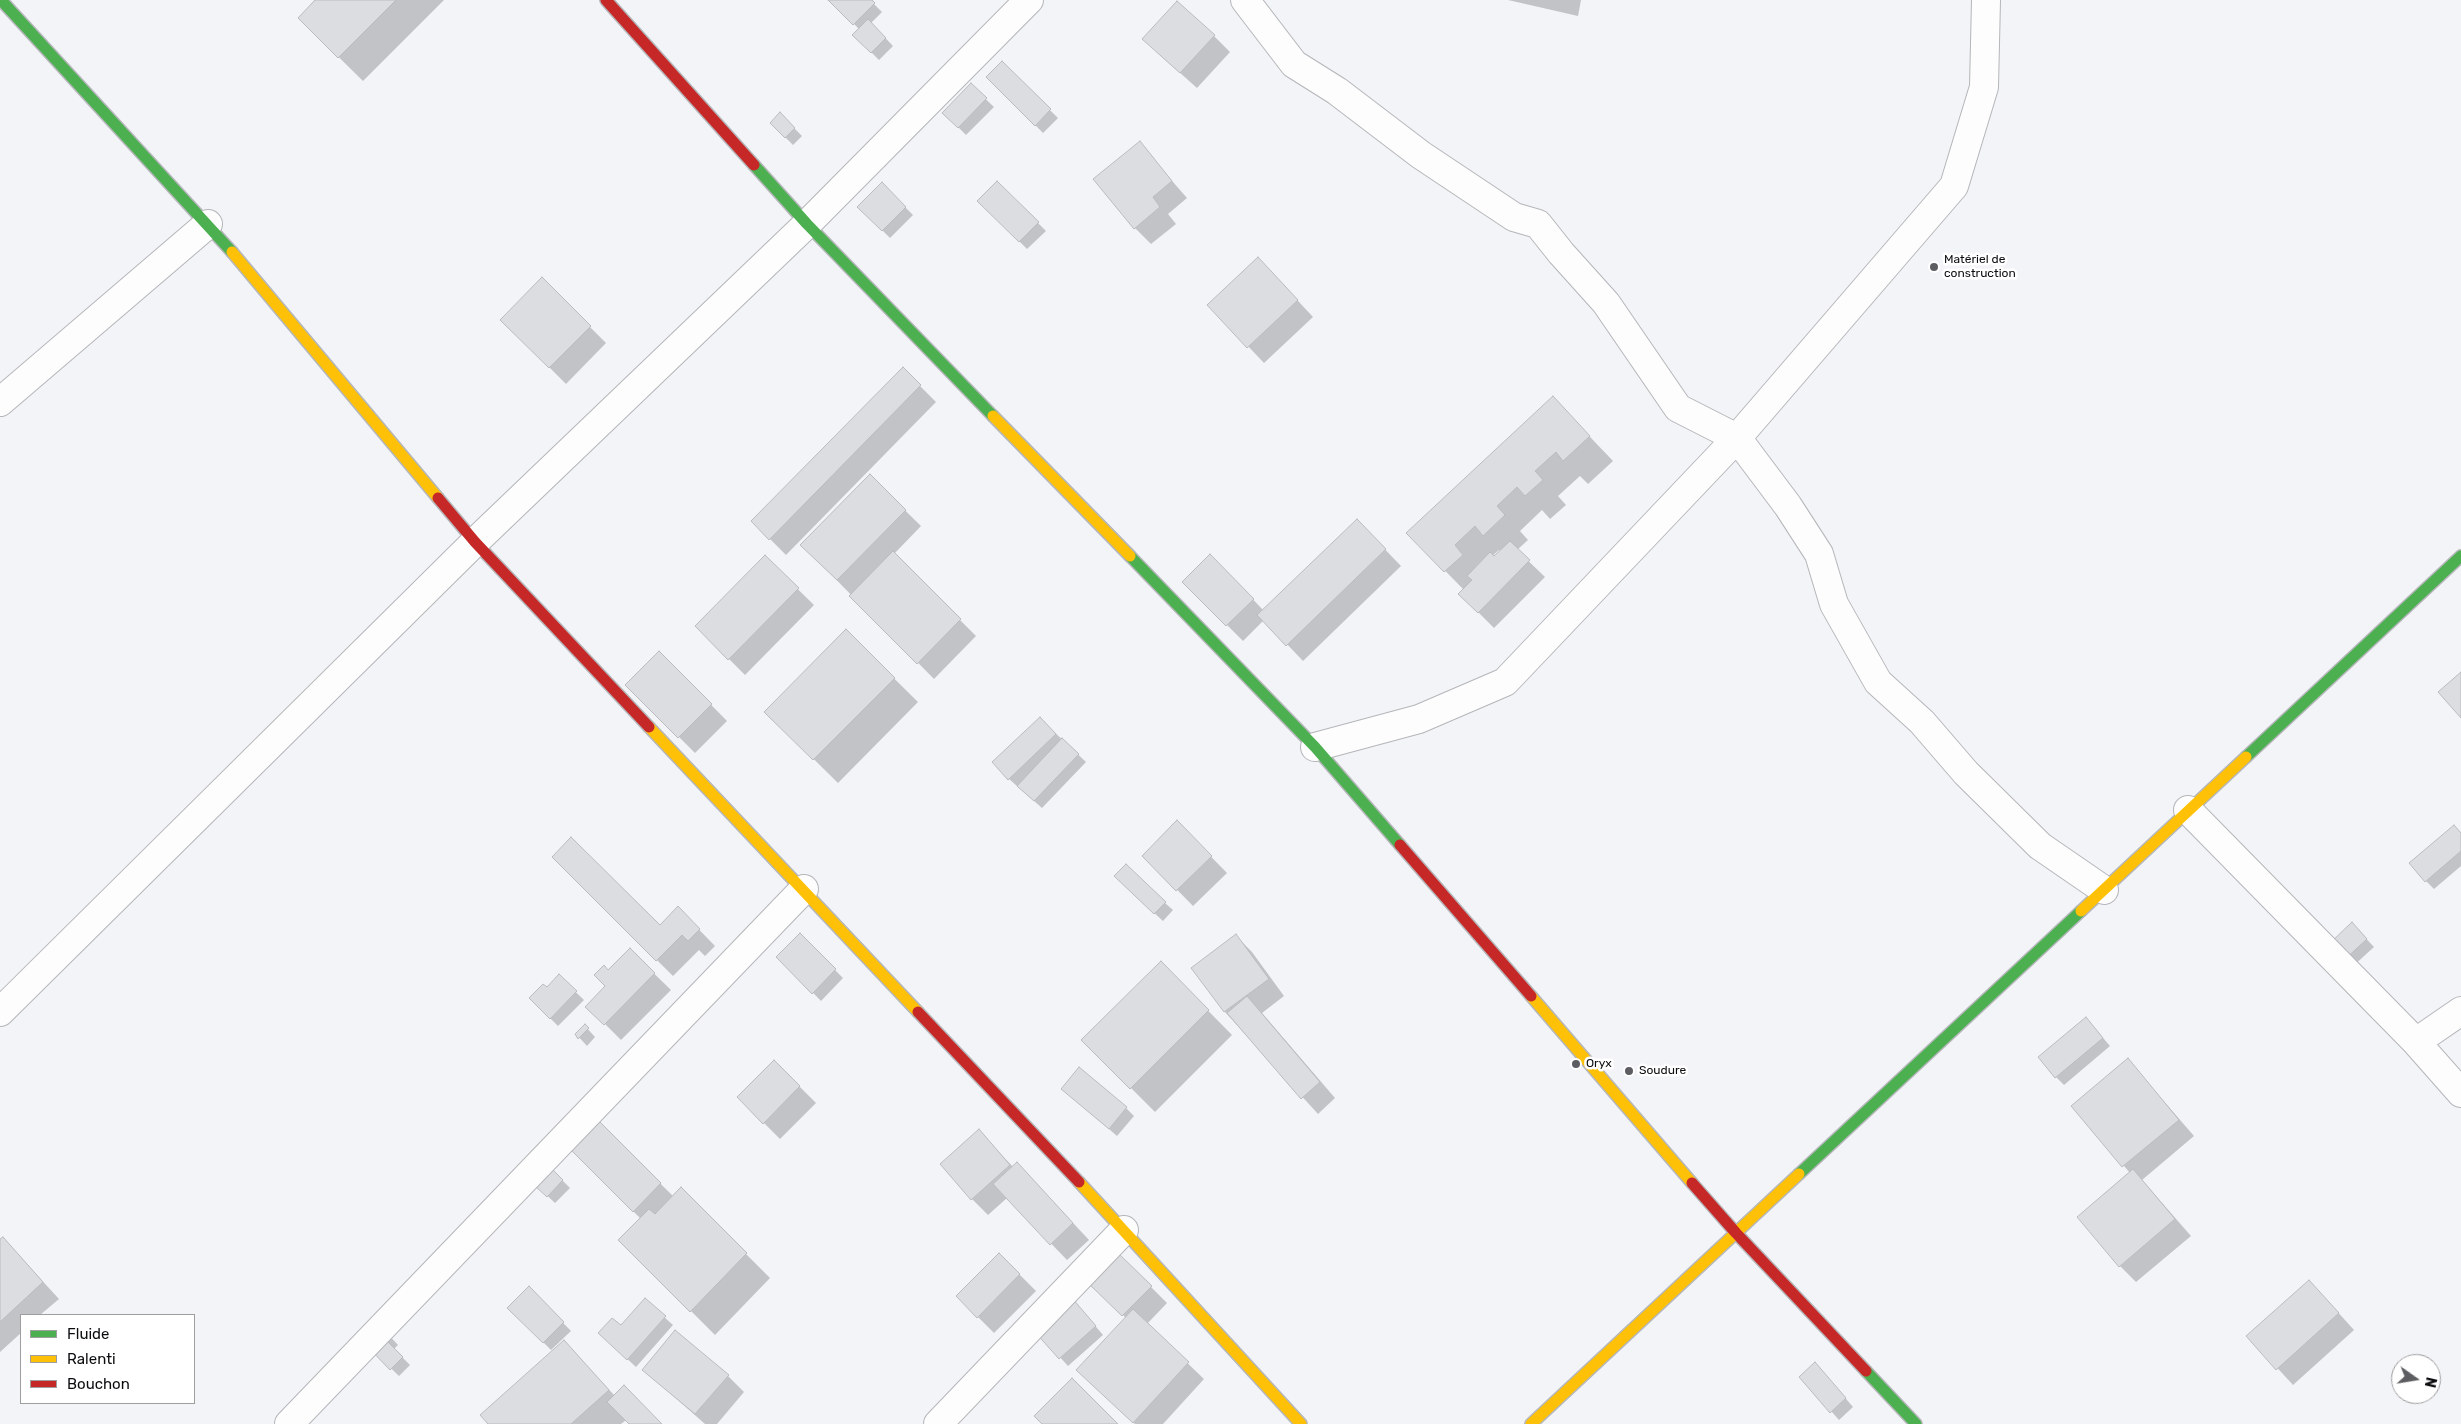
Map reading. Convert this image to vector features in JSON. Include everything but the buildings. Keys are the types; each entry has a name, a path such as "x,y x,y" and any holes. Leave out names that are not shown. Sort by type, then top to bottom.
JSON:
{"street":[{"path":"1,0 208,224 476,542 1124,1230 1301,1424"},
{"path":"606,0 807,224 1315,747 1736,1233 1916,1424"},
{"path":"0,1012 476,542 807,224 1028,0"},
{"path":"1245,0 1294,64 1338,91 1421,155 1514,217 1538,224 1606,303 1678,408 1737,438 1788,506 1819,554 1834,604 1878,682 1922,722 1966,773 2040,846 2104,890"},
{"path":"1315,747 1419,718 1505,682 1737,438 1954,186 1984,86 1986,0"},
{"path":"0,402 208,224"},
{"path":"1531,1424 2461,556"},
{"path":"2188,810 2416,1042 2461,1093"},
{"path":"289,1424 804,889"},
{"path":"2416,1042 2461,1010"},
{"path":"938,1424 1124,1230"}],"traffic: fast":[{"path":"1,0 232,252"},
{"path":"754,165 807,224 993,416"},
{"path":"1130,556 1315,747 1400,845"},
{"path":"2246,757 2461,556"},
{"path":"1799,1174 2081,911"},
{"path":"1866,1371 1916,1424"}],"traffic: slow":[{"path":"232,252 438,498"},
{"path":"993,416 1130,556"},
{"path":"649,727 918,1012"},
{"path":"2081,911 2246,757"},
{"path":"1531,996 1692,1183"},
{"path":"1531,1424 1799,1174"},
{"path":"1079,1182 1301,1424"}],"traffic: jam":[{"path":"606,0 754,165"},
{"path":"438,498 475,542 649,727"},
{"path":"1400,845 1531,996"},
{"path":"918,1012 1079,1182"},
{"path":"1692,1183 1736,1233 1866,1371"}],"place":[{"name":"Matériel de construction","path":"1934,267"},
{"name":"Oryx","path":"1576,1064"},
{"name":"Soudure","path":"1629,1071"}]}
